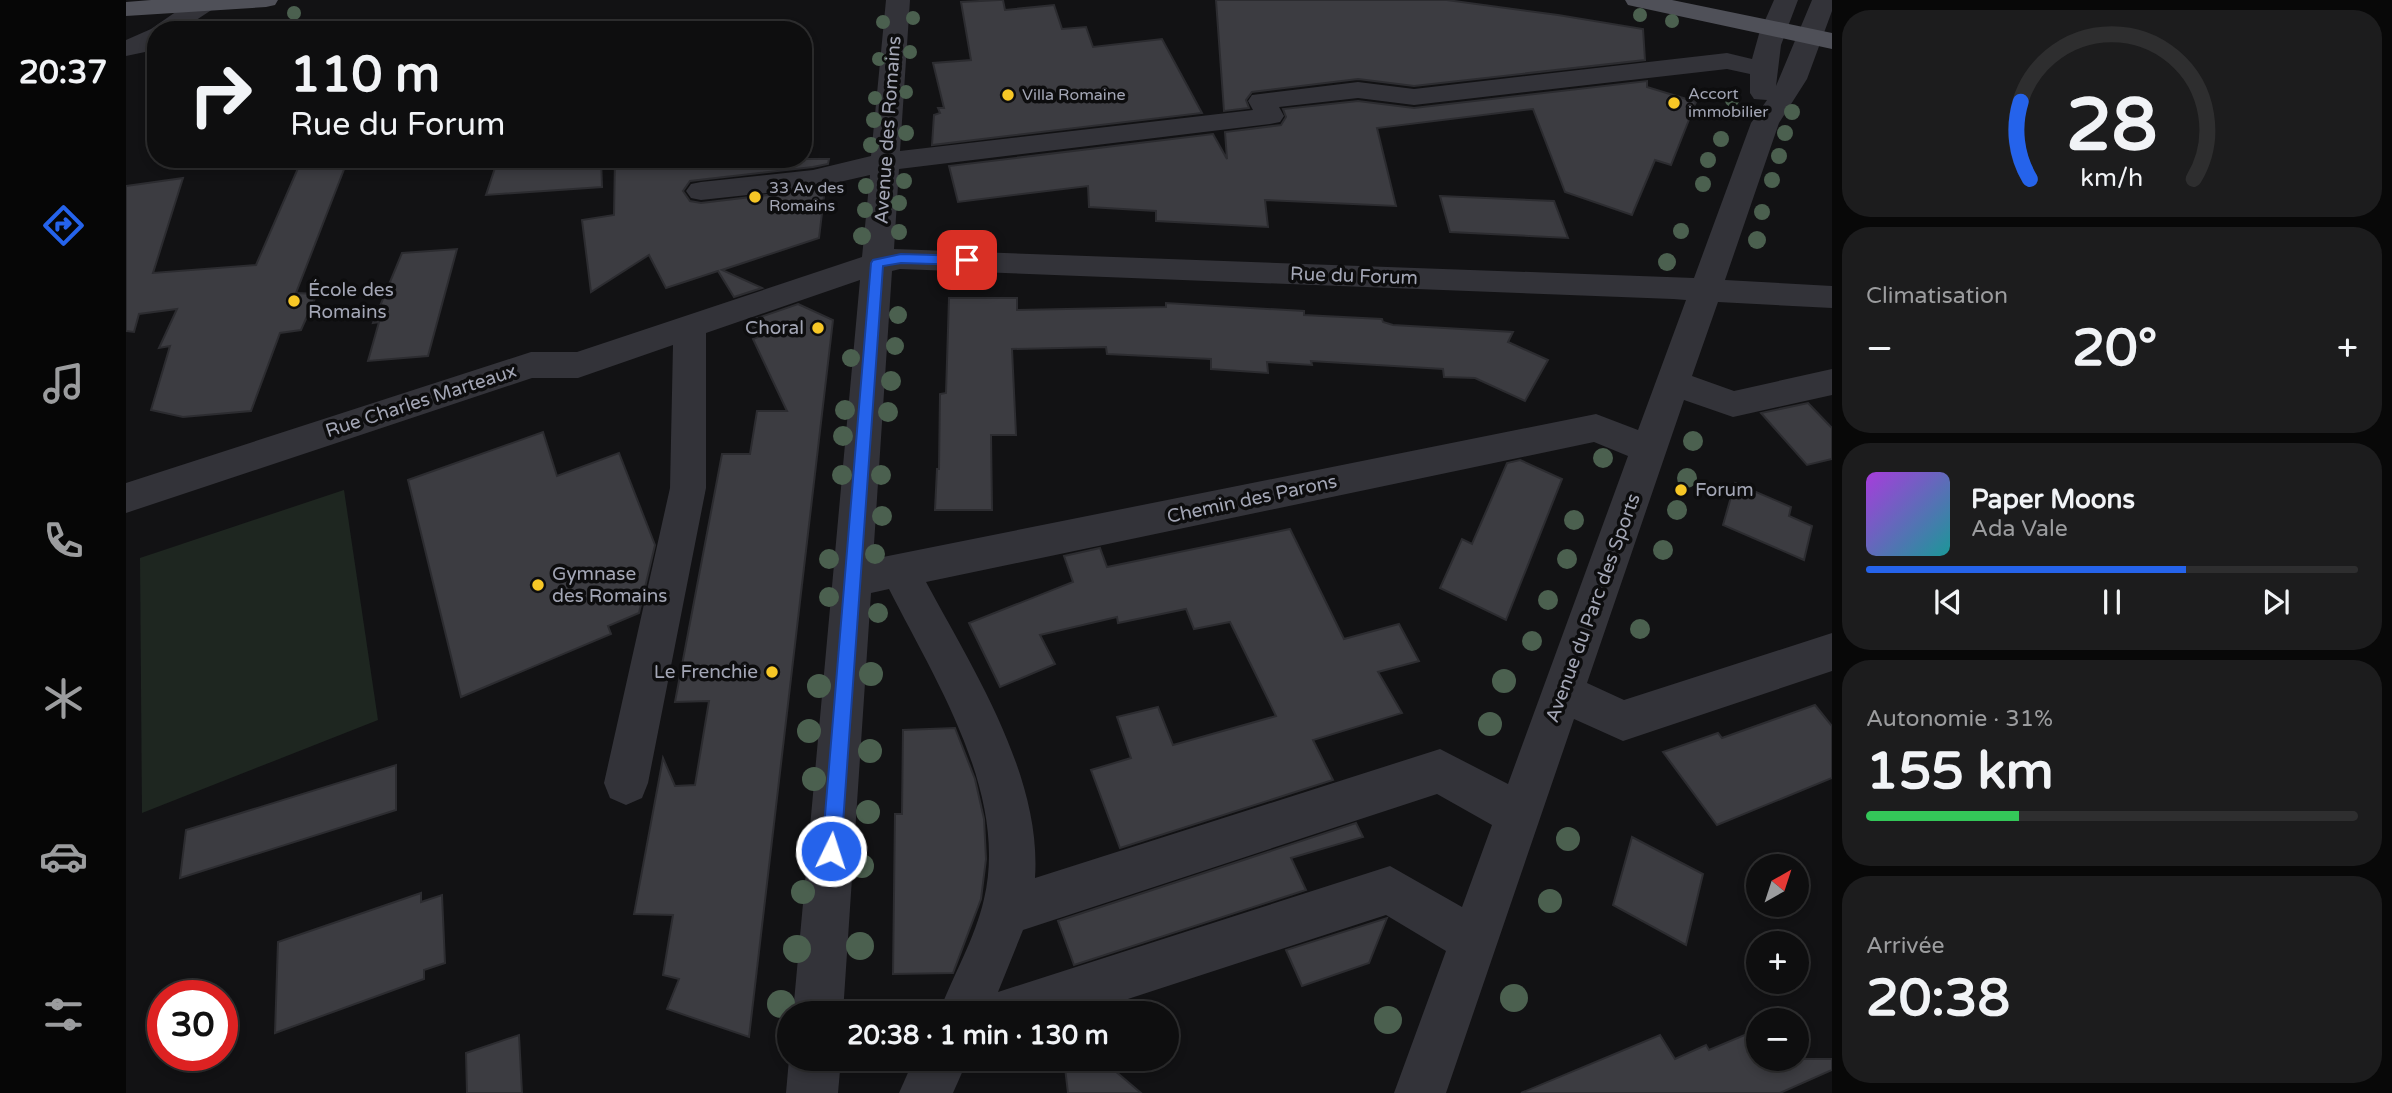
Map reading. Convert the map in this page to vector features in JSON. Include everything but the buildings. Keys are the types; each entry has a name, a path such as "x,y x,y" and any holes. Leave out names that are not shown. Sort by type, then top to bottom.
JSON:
{"main road":[{"path":"126,9 267,0"},
{"path":"1637,0 1781,12"},
{"path":"1744,0 1823,22"}],"street":[{"name":"Avenue des Romains","path":"819,1001 898,0"},
{"path":"177,21 204,4"},
{"name":"Avenue du Parc des Sports","path":"1765,123 1762,69 1766,44 1781,12"},
{"name":"Avenue du Parc des Sports","path":"1420,1093 1765,123 1794,79 1823,22"},
{"path":"126,48 136,47 147,40"},
{"path":"701,191 813,179 885,162 1270,116 1262,101 1358,90 1414,97 1727,61 1762,69"},
{"name":"Rue du Forum","path":"877,263 911,258 1832,297"},
{"name":"Rue Charles Marteaux","path":"126,498 531,365 578,365 877,263"},
{"path":"626,783 688,488 690,327"},
{"path":"1673,383 1733,404 1832,382"},
{"name":"Chemin des Parons","path":"852,580 1596,428 1649,449"},
{"path":"900,571 965,700 1009,814 1013,864 1005,912 969,1001"},
{"path":"1563,693 1623,721 1832,652"},
{"path":"1005,912 1440,771 1519,815"},
{"path":"1046,1001 1390,890 1474,941"},
{"path":"812,1093 814,1071"},
{"path":"925,1093 936,1071"}],"shaded area":[{"path":"344,490 378,720 142,813 140,558"}],"place":[{"name":"Villa Romaine","path":"1008,95"},
{"name":"Accort immobilier","path":"1674,103"},
{"name":"33 Av des Romains","path":"755,197"},
{"name":"École des Romains","path":"294,301"},
{"name":"Choral","path":"818,328"},
{"name":"Forum","path":"1681,490"},
{"name":"Gymnase des Romains","path":"538,585"},
{"name":"Le Frenchie","path":"772,672"}],"route":[{"path":"831,851 877,263 901,258 967,260"}]}
